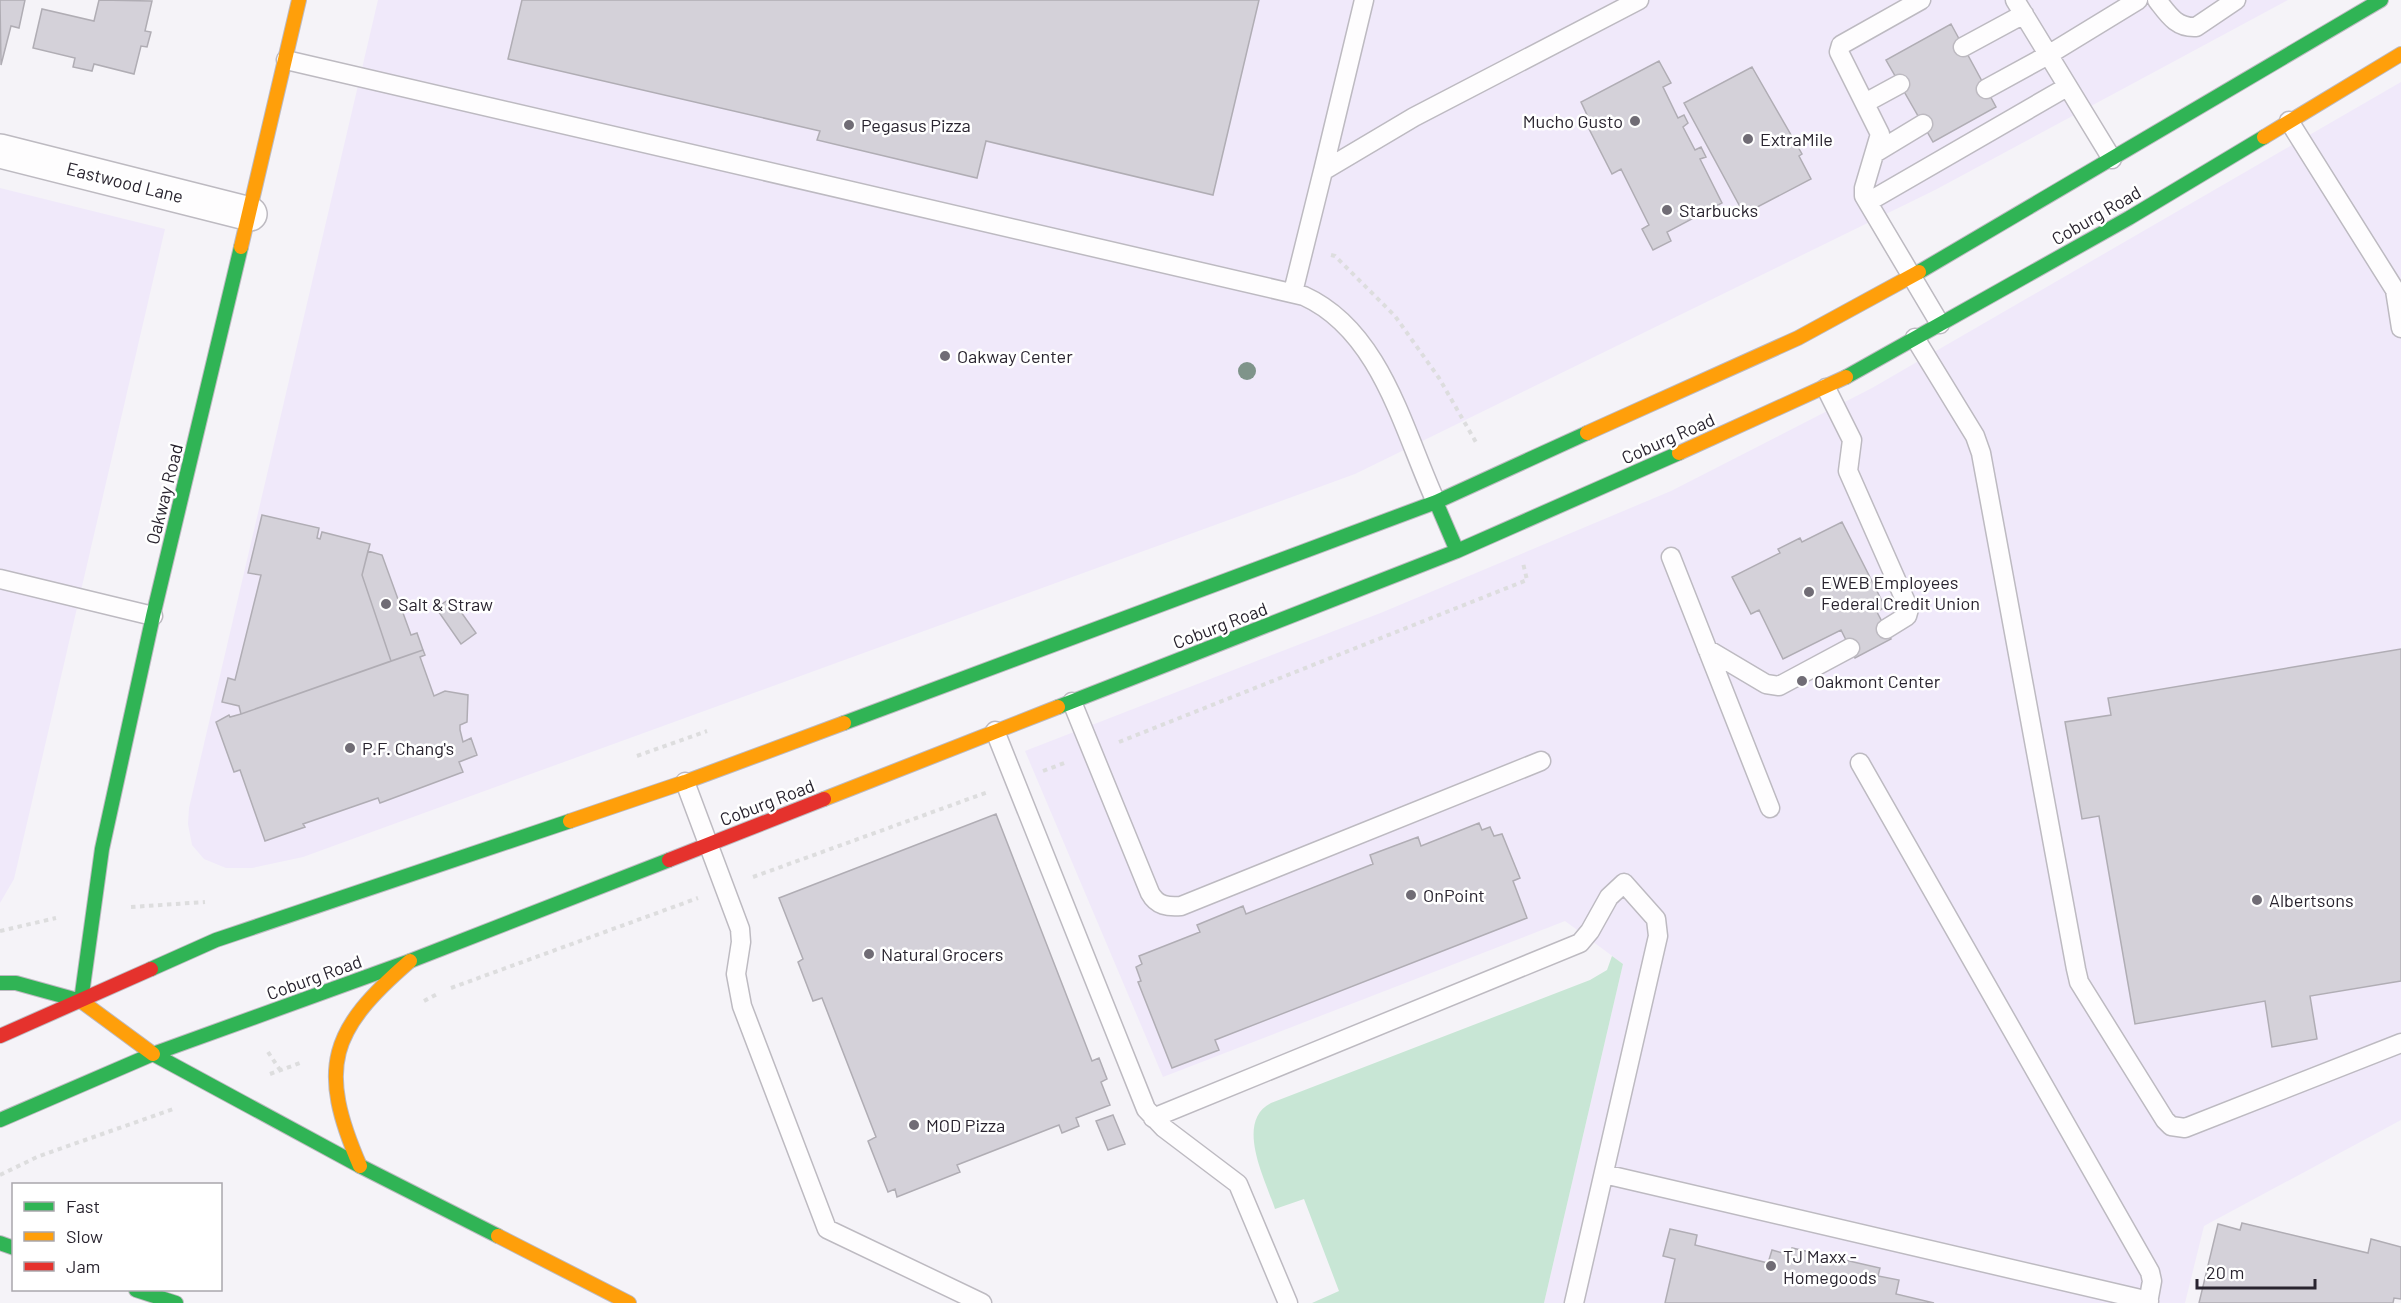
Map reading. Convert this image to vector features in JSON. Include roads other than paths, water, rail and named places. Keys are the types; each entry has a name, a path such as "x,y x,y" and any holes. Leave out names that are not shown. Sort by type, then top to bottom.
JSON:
{"main road":[{"name":"Oakway Road","path":"81,1000 102,849 153,616 299,0"},
{"name":"Coburg Road","path":"0,1036 216,940 685,782 1436,502 1798,338 1911,277 2381,0"},
{"name":"Coburg Road","path":"0,1120 153,1054 410,961 1457,551 1826,388 2129,218 2401,54"},
{"path":"1436,502 1457,551"},
{"path":"360,1166 343,1131 335,1095 336,1068 340,1048 364,1003 410,961"},
{"path":"0,983 16,983 81,1000 153,1054 221,1092 360,1166 629,1303"},
{"path":"139,1291 177,1303"}],"street":[{"name":"Eastwood Lane","path":"0,151 250,214"}],"lane":[{"path":"1293,292 1364,0"},
{"path":"1323,171 1414,117 1639,0"},
{"path":"1921,0 1841,45 1841,59 1880,134 1864,188 1868,202 1940,324"},
{"path":"1986,89 2048,55 2138,0"},
{"path":"2157,0 2174,21 2189,28 2196,27 2236,0"},
{"path":"1963,47 2019,7 2112,159"},
{"path":"286,60 1293,292 1319,303 1332,313 1367,349 1436,502"},
{"path":"1865,103 1900,84"},
{"path":"1868,202 2067,87"},
{"path":"2289,121 2398,290 2401,328"},
{"path":"1875,153 1923,124"},
{"path":"1915,338 1975,436 1981,453 2024,698 2079,982 2165,1120 2171,1126 2185,1128 2401,1042"},
{"path":"1826,388 1852,440 1848,471 1909,609 1907,616 1886,629"},
{"path":"1671,557 1770,808"},
{"path":"0,579 153,616"},
{"path":"1707,649 1766,684 1779,686 1850,648"},
{"path":"1072,702 1150,893 1159,904 1174,906 1540,761"},
{"path":"995,732 1146,1109 1153,1118 1238,1184 1288,1303"},
{"path":"1604,1174 2148,1302 2150,1272 1860,763"},
{"path":"685,782 741,935 736,974 742,1006 827,1229 982,1303"},
{"path":"1153,1118 1580,942 1590,931 1609,897 1624,883 1656,919 1659,927 1574,1303"}],"place":[{"name":"Mucho Gusto","path":"1635,121"},
{"name":"Pegasus Pizza","path":"849,125"},
{"name":"ExtraMile","path":"1748,139"},
{"name":"Starbucks","path":"1667,210"},
{"name":"Oakway Center","path":"945,356"},
{"name":"EWEB Employees Federal Credit Union","path":"1809,592"},
{"name":"Salt & Straw","path":"386,604"},
{"name":"Oakmont Center","path":"1802,681"},
{"name":"P.F. Chang's","path":"350,748"},
{"name":"OnPoint","path":"1411,895"},
{"name":"Albertsons","path":"2257,900"},
{"name":"Natural Grocers","path":"869,954"},
{"name":"MOD Pizza","path":"914,1125"},
{"name":"TJ Maxx - Homegoods","path":"1771,1266"}]}
